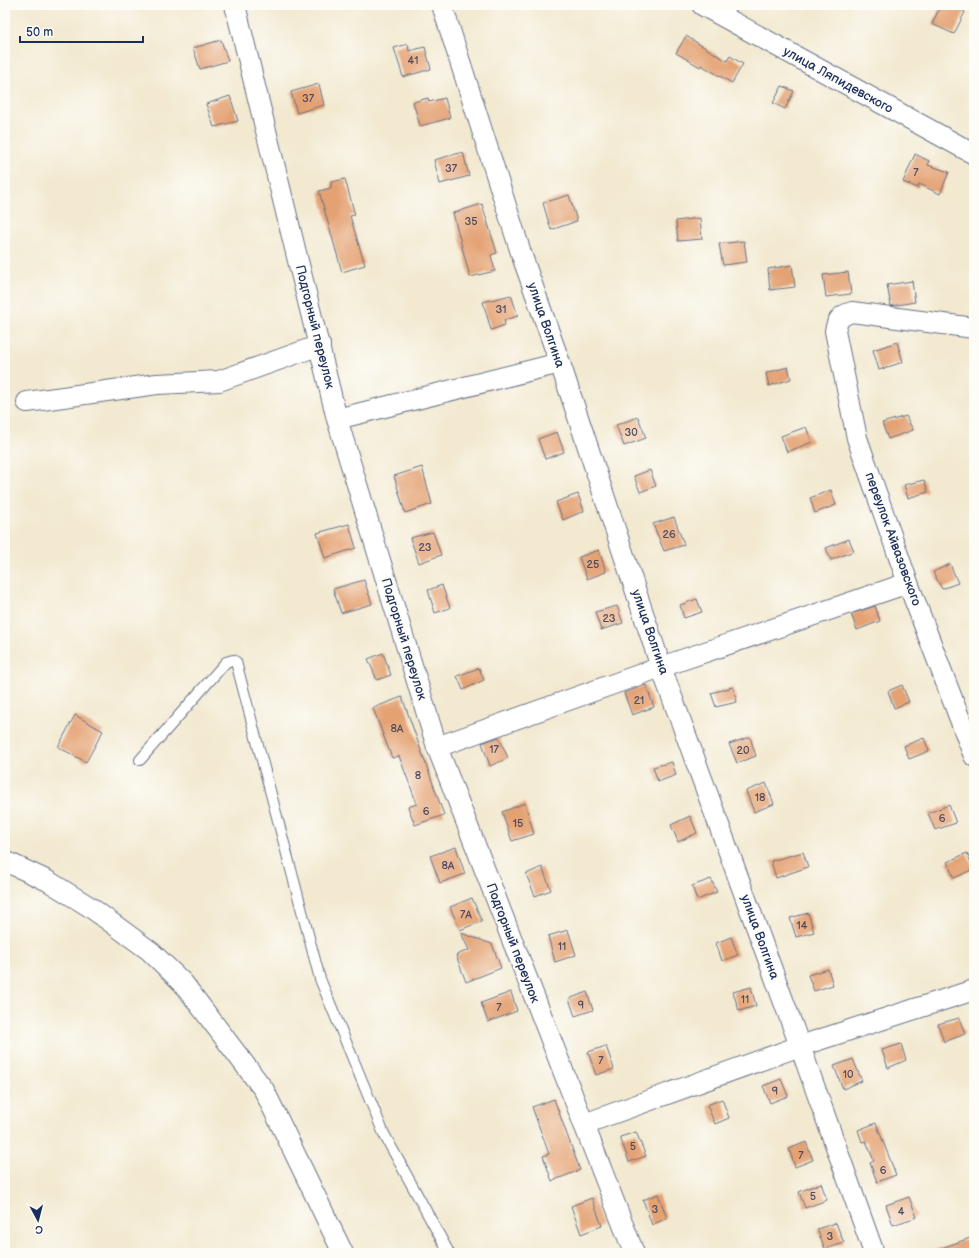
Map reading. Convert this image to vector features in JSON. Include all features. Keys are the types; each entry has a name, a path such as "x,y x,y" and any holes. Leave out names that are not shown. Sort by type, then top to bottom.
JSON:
{"street":[{"name":"Подгорный переулок","path":"235,5 338,419 437,748 634,1253"},
{"name":"улица Волгина","path":"442,5 519,248 560,363 661,667 874,1253"},
{"name":"улица Ляпидевского","path":"702,5 974,154"},
{"name":"переулок Айвазовского","path":"974,328 852,312 840,318 836,324 835,331 857,438 908,583 974,756"},
{"path":"27,402 157,384 219,381 320,345"},
{"path":"338,419 560,363"},
{"path":"437,748 661,667 908,583"},
{"path":"5,861 48,881 90,907 150,951 183,983 264,1090 343,1253"},
{"path":"584,1124 800,1046 974,990"}],"lane":[{"path":"140,760 226,662 233,660 236,662 320,979 384,1134 449,1253"}],"building":[{"path":"941,5 952,5 965,12 954,34 932,24"},
{"path":"686,36 727,61 730,56 743,64 732,83 701,65 700,67 676,53"},
{"path":"221,40 228,61 200,69 193,48"},
{"path":"408,44 409,51 425,47 431,69 403,77 394,48"},
{"path":"319,84 324,105 297,113 291,92"},
{"path":"782,86 794,91 785,109 773,103"},
{"path":"230,96 238,121 214,127 206,104"},
{"path":"428,98 429,102 445,98 450,118 420,126 413,102"},
{"path":"463,152 469,176 440,184 434,160"},
{"path":"915,154 929,161 928,165 949,172 940,194 919,184 918,188 903,182"},
{"path":"345,179 355,215 350,216 365,265 342,272 319,191 331,188 331,182"},
{"path":"569,195 577,221 551,230 543,203"},
{"path":"482,204 497,253 491,255 495,271 470,277 453,213"},
{"path":"700,218 702,239 678,241 676,221"},
{"path":"744,241 747,262 723,265 719,244"},
{"path":"792,265 795,287 770,290 768,269"},
{"path":"848,272 851,294 826,297 823,275"},
{"path":"912,281 915,302 891,306 887,285"},
{"path":"511,295 518,316 504,320 505,325 491,330 483,302"},
{"path":"897,342 903,362 879,370 873,350"},
{"path":"788,367 791,379 769,386 766,373"},
{"path":"906,416 913,430 888,439 882,423"},
{"path":"638,417 646,438 624,446 616,425"},
{"path":"806,427 812,442 787,452 781,436"},
{"path":"557,432 564,452 545,459 538,439"},
{"path":"422,467 432,504 405,513 394,476"},
{"path":"650,470 656,486 640,492 634,476"},
{"path":"924,480 928,492 908,498 904,485"},
{"path":"831,490 836,505 815,513 810,498"},
{"path":"578,494 584,511 563,520 556,502"},
{"path":"674,517 684,545 664,551 653,524"},
{"path":"349,524 356,548 325,558 317,533"},
{"path":"433,532 441,555 419,563 410,538"},
{"path":"849,539 854,551 831,560 826,548"},
{"path":"599,550 606,572 587,579 579,557"},
{"path":"950,564 958,583 942,589 933,572"},
{"path":"364,580 372,604 341,613 333,589"},
{"path":"442,585 450,608 435,613 428,590"},
{"path":"697,599 702,612 684,618 680,605"},
{"path":"617,606 623,623 601,630 595,612"},
{"path":"875,606 880,621 857,630 851,614"},
{"path":"383,653 391,675 377,680 368,659"},
{"path":"479,668 484,680 463,690 457,676"},
{"path":"646,685 654,707 632,715 624,693"},
{"path":"902,685 909,702 894,708 888,691"},
{"path":"733,687 737,702 716,707 711,693"},
{"path":"402,697 444,815 415,825 408,807 417,804 399,756 392,758 373,708"},
{"path":"75,715 103,731 86,762 58,747"},
{"path":"499,737 508,758 490,766 482,743"},
{"path":"750,737 756,756 737,763 729,744"},
{"path":"924,738 929,751 909,759 904,746"},
{"path":"672,762 676,775 658,782 653,767"},
{"path":"766,783 774,804 754,812 746,791"},
{"path":"525,803 534,834 512,841 502,812"},
{"path":"949,805 956,823 935,830 928,813"},
{"path":"690,816 697,833 678,842 671,825"},
{"path":"456,847 465,874 440,883 430,856"},
{"path":"803,852 808,867 776,878 771,861"},
{"path":"967,853 974,869 954,878 947,862"},
{"path":"542,867 551,890 535,896 526,874"},
{"path":"711,879 717,892 697,900 692,886"},
{"path":"472,898 482,921 460,930 450,907"},
{"path":"808,913 814,932 796,937 790,918"},
{"path":"568,930 576,955 555,962 548,936"},
{"path":"461,933 492,944 501,968 466,982 456,955 469,950"},
{"path":"731,937 738,955 722,961 716,943"},
{"path":"828,969 833,985 814,991 808,975"},
{"path":"751,987 756,1006 739,1011 733,992"},
{"path":"511,992 517,1011 488,1022 481,1003"},
{"path":"587,992 593,1010 575,1016 569,999"},
{"path":"959,1018 965,1034 944,1042 938,1024"},
{"path":"901,1044 906,1060 888,1068 882,1050"},
{"path":"606,1046 614,1069 596,1075 588,1052"},
{"path":"853,1059 862,1081 843,1089 834,1066"},
{"path":"781,1079 788,1096 770,1103 763,1086"},
{"path":"554,1099 580,1170 552,1181 543,1156 549,1154 532,1107"},
{"path":"722,1099 729,1118 715,1124 707,1105"},
{"path":"876,1123 896,1175 877,1182 870,1163 874,1161 866,1141 862,1142 858,1130"},
{"path":"636,1132 646,1156 629,1162 620,1137"},
{"path":"806,1142 813,1160 795,1167 789,1149"},
{"path":"821,1183 827,1200 805,1208 799,1192"},
{"path":"658,1194 667,1218 652,1225 643,1200"},
{"path":"909,1197 917,1217 893,1225 886,1205"},
{"path":"592,1198 602,1226 581,1234 571,1206"},
{"path":"836,1223 844,1243 825,1249 817,1229"},
{"path":"970,1238 974,1253 934,1253 933,1251"}]}
